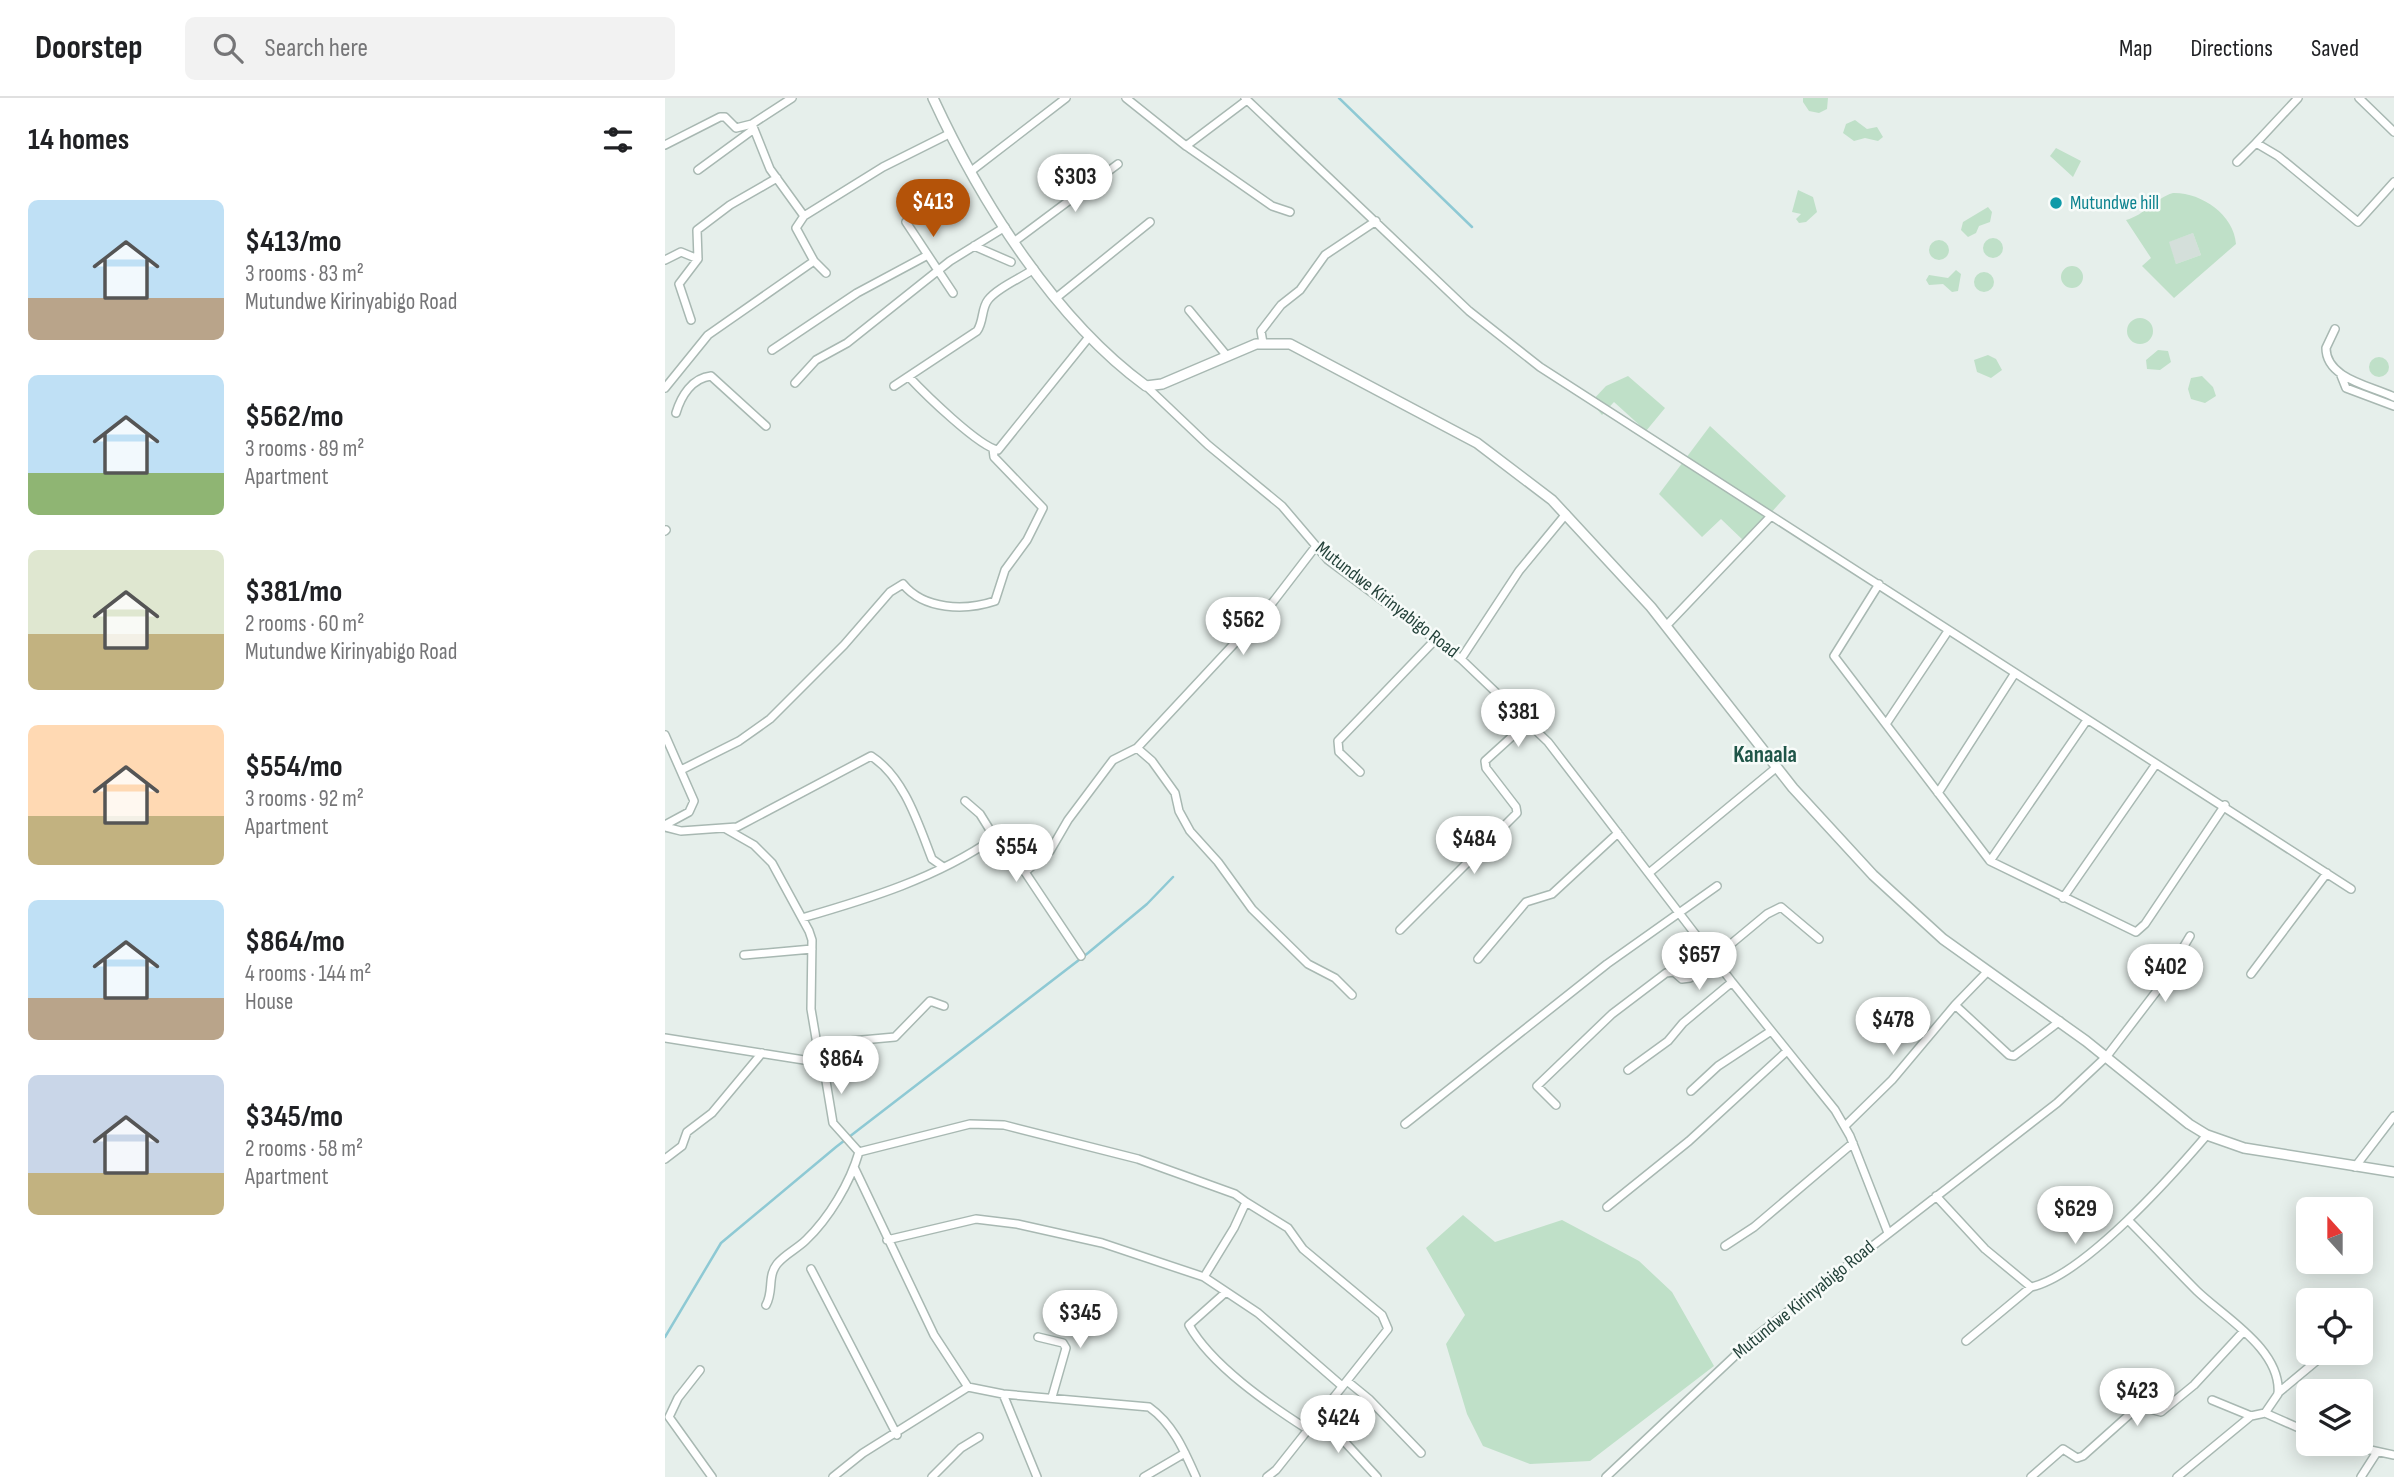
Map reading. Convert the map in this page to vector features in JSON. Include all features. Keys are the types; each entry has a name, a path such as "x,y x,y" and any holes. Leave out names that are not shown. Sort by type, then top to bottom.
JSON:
{"street":[{"path":"698,170 792,98"},
{"name":"Mutundwe Kirinyabigo Road","path":"933,98 970,172 1005,227 1056,298 1089,337 1208,445 1282,506 1328,560 1461,659 1548,742 1845,1126 1888,1233 1755,1337 1606,1477"},
{"path":"970,172 1066,98"},
{"path":"1126,98 1186,146 1272,206 1290,212"},
{"path":"2237,162 2298,98"},
{"path":"2359,98 2394,132"},
{"path":"1186,146 1246,99 1469,312 1540,367 2087,720 2225,805 2351,889"},
{"path":"665,145 720,117 725,117 737,128 753,127"},
{"path":"753,127 777,178 804,216"},
{"path":"826,273 814,261 796,228 804,216 883,167 949,134"},
{"path":"2256,143 2278,156 2358,222 2394,182"},
{"path":"1015,242 1118,164"},
{"path":"691,320 679,284 698,259 697,230 730,205 777,178"},
{"path":"906,222 953,293"},
{"path":"1056,298 1150,222"},
{"path":"1263,343 1261,331 1282,304 1300,289 1325,255 1376,222"},
{"path":"795,383 816,360 847,343 936,271 1005,227"},
{"path":"974,246 1011,262"},
{"path":"665,260 681,252 698,259"},
{"path":"772,350 857,293 926,256"},
{"path":"667,382 679,372 708,335 814,261"},
{"path":"894,386 977,331 983,323 984,306 989,298 1034,269"},
{"path":"1189,310 1227,356"},
{"path":"2335,330 2326,355 2340,372 2346,388 2394,406"},
{"path":"993,449 1004,445 1089,337"},
{"path":"1146,386 1162,384 1263,343 1290,344 1477,443 1520,473 1566,514 1666,626 1777,767 1873,875 1944,939 2107,1056 2147,1091 2207,1135 2244,1148 2394,1172"},
{"path":"679,372 694,384"},
{"path":"2340,372 2394,397"},
{"path":"676,413 681,396 702,377 711,376 765,426"},
{"path":"681,770 739,741 770,719 844,645 890,592 903,584 911,593 935,605 981,606 995,601 1005,570 1027,540 1043,508 994,457 993,449 935,403 909,377"},
{"path":"1461,659 1519,571 1566,514"},
{"path":"1666,626 1771,516"},
{"path":"1025,872 1050,851 1068,820 1113,760 1137,748 1273,602 1316,546"},
{"path":"1879,584 1834,656 1990,861 2136,932 2145,924 2225,805"},
{"path":"1886,724 1948,631"},
{"path":"1360,772 1339,752 1338,741 1435,640"},
{"path":"1938,793 2015,673"},
{"path":"1990,861 2087,720"},
{"path":"1400,930 1517,813 1517,807 1485,763 1487,758 1528,722"},
{"path":"665,735 694,797 694,806 684,816 665,826"},
{"path":"1137,748 1152,761 1175,793 1179,811 1190,831 1218,862 1252,909 1308,964 1335,978 1352,995"},
{"path":"665,826 681,831 737,827 871,755 885,766 902,790 932,859 942,866"},
{"path":"2063,898 2156,764"},
{"path":"1649,873 1777,767"},
{"path":"965,801 980,814 1006,856 1025,872 1081,956"},
{"path":"725,829 754,845 772,863 812,940 811,1009 833,1123 859,1152"},
{"path":"1478,959 1526,902 1552,894 1618,833"},
{"path":"802,918 843,908 956,862 994,838"},
{"path":"2251,974 2327,873"},
{"path":"1405,1124 1607,964 1717,886"},
{"path":"1556,1105 1537,1086 1588,1035 1667,973 1674,972 1685,979 1781,907 1819,939"},
{"path":"1888,1233 2057,1102 2107,1056 2159,988 2190,936"},
{"path":"744,955 812,949"},
{"path":"1845,1126 1892,1080 1955,1005 1988,971"},
{"path":"1628,1070 1668,1041 1683,1023 1732,982"},
{"path":"818,1044 888,1040 901,1032 930,1001 944,1006"},
{"path":"1955,1005 2011,1056 2060,1021"},
{"path":"1691,1091 1718,1066 1771,1031"},
{"path":"665,1038 820,1062"},
{"path":"1607,1207 1689,1141 1787,1051"},
{"path":"665,1159 682,1146 687,1132 712,1113 762,1053"},
{"path":"2355,1167 2394,1116"},
{"path":"859,1152 970,1124 1004,1125 1137,1159 1235,1194 1289,1227 1303,1249 1372,1306 1387,1322 1384,1335 1307,1429 1278,1474 1267,1477"},
{"path":"1966,1341 2031,1287 2057,1276 2129,1221 2207,1135"},
{"path":"1725,1246 1754,1227 1853,1143"},
{"path":"766,1305 772,1292 771,1273 779,1262 804,1242 823,1221 854,1167 859,1152"},
{"path":"854,1167 935,1335 968,1387"},
{"path":"1935,1196 1985,1249 2031,1287"},
{"path":"1204,1277 1234,1228 1246,1202"},
{"path":"887,1240 976,1219 993,1220 1079,1236 1204,1277 1281,1331 1369,1399 1421,1452"},
{"path":"2129,1221 2197,1291 2243,1332 2275,1373 2278,1394"},
{"path":"811,1269 897,1435"},
{"path":"1226,1292 1189,1325 1196,1337 1225,1367 1307,1429"},
{"path":"2031,1477 2063,1449 2077,1458 2083,1457 2139,1406 2161,1412 2194,1385 2243,1332"},
{"path":"1038,1337 1063,1343 1066,1348 1052,1397"},
{"path":"2265,1413 2278,1394 2312,1365"},
{"path":"700,1370 678,1398 669,1417 712,1477"},
{"path":"833,1477 863,1453 897,1435 968,1387 1003,1394 1149,1407 1162,1416 1185,1452 1196,1477"},
{"path":"1003,1394 1037,1477"},
{"path":"2212,1400 2251,1416"},
{"path":"2177,1477 2251,1416 2265,1413 2296,1427"},
{"path":"1320,1415 1377,1477"},
{"path":"932,1477 955,1453 979,1437"},
{"path":"2373,1451 2394,1455"},
{"path":"1143,1477 1185,1452"},
{"path":"2361,1477 2377,1452"}],"shaded area":[{"path":"2193,233 2201,255 2176,264 2168,242"}],"green space":[{"path":"1803,98 1828,98 1827,109 1819,113 1809,111"},
{"path":"1855,120 1867,129 1877,127 1883,137 1878,141 1865,138 1854,141 1843,133 1846,124"},
{"path":"2056,148 2081,161 2073,177 2050,156"},
{"path":"1798,190 1813,197 1817,212 1806,222 1799,223 1796,219 1801,214 1792,212"},
{"path":"2173,193 2194,196 2214,207 2229,223 2236,244 2174,298 2142,266 2151,258 2126,220","holes":["2193,233 2201,255 2176,264 2169,242"]},
{"path":"1988,207 1992,212 1990,222 1979,226 1976,233 1968,237 1961,230 1963,222"},
{"path":"1993,238 2000,241 2003,248 2000,255 1993,258 1986,255 1983,248 1986,241"},
{"path":"1939,240 1946,243 1949,250 1946,257 1939,260 1932,257 1929,250 1932,243"},
{"path":"2072,266 2080,269 2083,277 2080,285 2072,288 2064,285 2061,277 2064,269"},
{"path":"1956,270 1961,274 1958,291 1952,292 1943,284 1929,285 1926,280 1929,275 1948,278"},
{"path":"1984,272 1991,275 1994,282 1991,289 1984,292 1977,289 1974,282 1977,275"},
{"path":"2140,318 2149,322 2153,331 2149,340 2140,344 2131,340 2127,331 2131,322"},
{"path":"2158,350 2168,351 2171,362 2160,370 2147,369 2146,360"},
{"path":"1988,355 1996,359 2002,370 1991,378 1977,372 1974,360"},
{"path":"2375,357 2383,357 2389,367 2383,377 2375,377 2369,371 2369,363"},
{"path":"1628,376 1665,408 1646,431 1614,402 1602,415 1591,402 1606,386"},
{"path":"2202,376 2213,387 2216,396 2205,403 2191,399 2188,389 2191,378"},
{"path":"1710,426 1786,496 1745,542 1721,519 1702,537 1659,494"},
{"path":"1463,1215 1495,1242 1562,1220 1639,1261 1672,1292 1714,1366 1590,1461 1530,1464 1483,1446 1467,1414 1446,1344 1465,1315 1426,1248"}],"waterway":[{"path":"1339,98 1472,227"},
{"path":"665,1337 721,1243 836,1147 1088,953 1147,904 1173,877"}],"place":[{"name":"Mutundwe hill","path":"2056,203"}],"district":[{"name":"Kanaala","path":"1765,755"}]}
